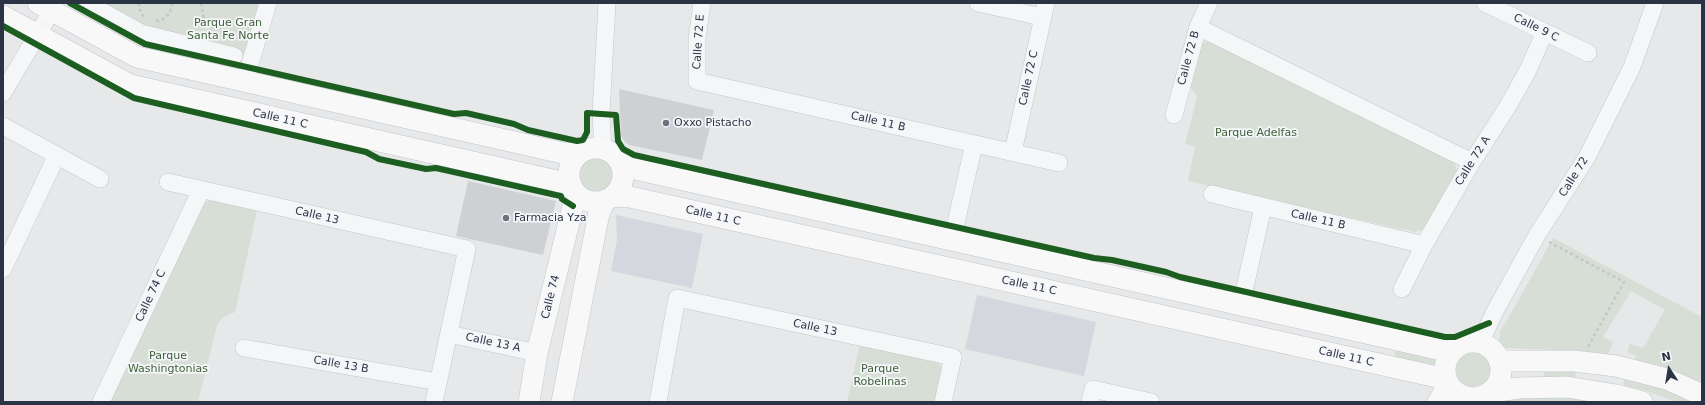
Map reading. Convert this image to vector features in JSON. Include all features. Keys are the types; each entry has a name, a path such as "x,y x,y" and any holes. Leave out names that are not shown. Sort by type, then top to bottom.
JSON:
{"main road":[{"path":"45,7 137,57 563,153 578,154"},
{"name":"Calle 11 C","path":"3,16 130,85 557,181 573,189"},
{"path":"243,111 239,103 239,95 244,81"},
{"path":"394,145 401,139 404,132 404,124 400,116"},
{"path":"609,198 589,201 581,197 573,189 569,180 570,166 578,154 590,148 604,148 620,162 635,169 1451,352"},
{"path":"562,402 599,213 609,198 622,184 623,169 620,162"},
{"path":"680,209 677,200 677,193 690,181"},
{"name":"Calle 74","path":"529,402 537,353 566,233 573,189"},
{"name":"Calle 11 C","path":"609,198 630,197 1373,363 1444,389"},
{"path":"566,233 593,239"},
{"path":"1012,283 1018,255"},
{"path":"1042,289 1048,262"},
{"path":"1069,295 1075,268"},
{"path":"549,304 580,310"},
{"path":"1373,363 1379,336"},
{"path":"1479,398 1499,381 1501,374 1499,361 1492,350 1480,343 1468,343 1451,352 1445,365 1444,389 1452,390 1462,397 1479,398 1518,388 1567,387 1610,393 1642,402"},
{"path":"1499,361 1585,361 1616,366 1668,380 1702,395"},
{"path":"1610,393 1616,366"}],"street":[{"path":"87,3 141,34 227,54 216,75"},
{"path":"244,81 268,3"},
{"path":"604,148 601,114 607,3"},
{"name":"Calle 72 E","path":"697,80 697,39 702,3"},
{"path":"978,3 1044,10"},
{"name":"Calle 72 B","path":"1174,115 1198,27 1209,3"},
{"name":"Calle 9 C","path":"1485,3 1588,53"},
{"name":"Calle 72","path":"1480,343 1494,311 1537,235 1587,157 1632,67 1655,3"},
{"path":"3,93 37,34 45,7"},
{"name":"Calle 72 C","path":"1013,152 1044,10"},
{"path":"1198,27 1472,162"},
{"name":"Calle 72 A","path":"1402,289 1424,245 1472,162 1512,99 1527,72 1545,32"},
{"name":"Calle 11 B","path":"697,80 1059,163"},
{"path":"3,126 100,179"},
{"path":"952,240 974,144"},
{"path":"3,269 57,155"},
{"name":"Calle 13","path":"168,182 467,250 448,334"},
{"name":"Calle 74 C","path":"101,402 201,190"},
{"name":"Calle 11 B","path":"1212,194 1424,245"},
{"path":"1241,305 1263,207"},
{"name":"Calle 13","path":"658,402 677,298 953,357 942,402"},
{"path":"434,402 448,334"},
{"name":"Calle 13 A","path":"448,334 537,353"},
{"name":"Calle 13 B","path":"244,348 438,382"},
{"path":"1091,396 1151,402"}],"path":[{"path":"139,3 142,14 146,18"},
{"path":"151,21 162,20 166,17 170,13 172,3"},
{"path":"201,3 204,20"},
{"path":"1537,235 1624,282 1587,349 1585,361"}],"shaded area":[{"path":"616,215 703,234 692,288 611,271 617,240"},
{"path":"977,295 1096,322 1084,376 965,349"}],"green space":[{"name":"Parque Gran Santa Fe Norte","path":"84,3 266,3 245,60 147,38"},
{"name":"Parque Adelfas","path":"1208,41 1454,161 1457,170 1423,229 1415,232 1188,181 1195,146 1185,144 1197,97 1189,85 1198,45"},
{"path":"593,158 599,158 608,163 612,169 612,181 608,187 599,192 593,192 584,187 579,178 579,172 584,163"},
{"name":"Parque Washingtonias","path":"211,200 257,210 235,312 222,318 217,325 198,402 108,402 203,203"},
{"path":"1553,238 1702,317 1702,384 1671,371 1634,360 1636,356 1627,352 1630,344 1643,348 1665,310 1631,291 1603,337 1613,342 1608,354 1580,351 1506,348 1502,346 1499,342 1500,331"},
{"name":"Parque Robelinas","path":"860,344 937,361 942,369 935,402 847,402"},
{"path":"1396,350 1439,359 1437,366 1395,357"},
{"path":"1470,353 1476,353 1485,358 1489,364 1489,376 1485,382 1476,387 1470,387 1461,382 1456,373 1456,367 1461,358"},
{"path":"1544,368 1576,370 1575,379 1544,377"},
{"path":"1625,378 1655,385 1694,402 1677,402 1653,393 1625,386 1623,383"},
{"path":"1570,397 1609,402 1493,402 1507,398"}],"building":[{"name":"Oxxo Pistacho","path":"619,89 714,110 702,160 629,145 624,141 621,135"},
{"name":"Farmacia Yza","path":"468,181 556,201 543,255 456,236"}],"cycle path":[{"path":"70,3 145,44 454,114 466,113 514,124 528,130 577,141 583,140 587,132 587,113 616,115 618,141 623,149 634,155 1094,258 1112,260 1166,272 1180,277 1445,337 1455,337 1489,323"},
{"path":"3,26 134,98 366,152 379,159 426,169 436,168 561,196 562,199 573,206"}],"place":[{"name":"Oxxo Pistacho","path":"666,123"},
{"name":"Farmacia Yza","path":"506,218"}]}
